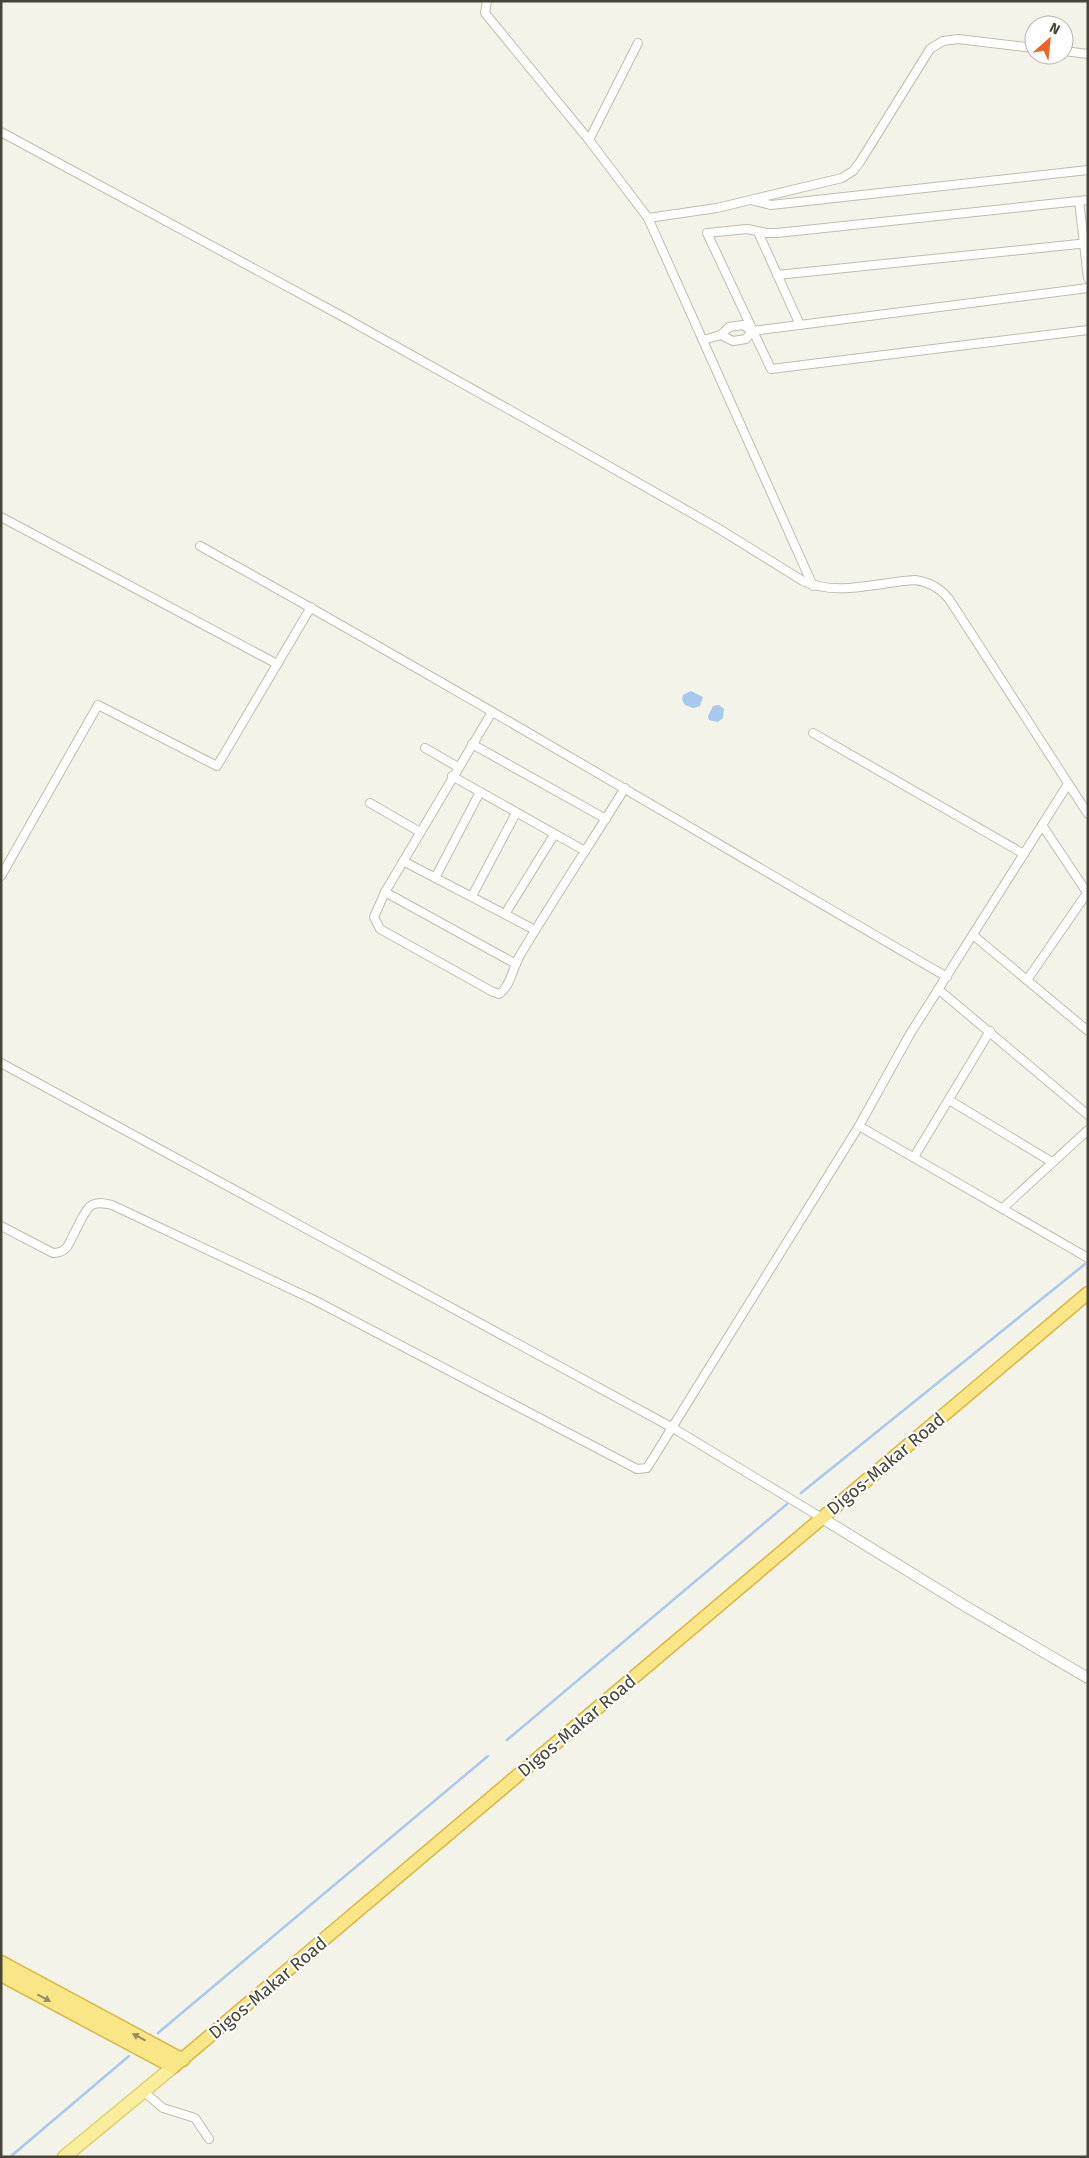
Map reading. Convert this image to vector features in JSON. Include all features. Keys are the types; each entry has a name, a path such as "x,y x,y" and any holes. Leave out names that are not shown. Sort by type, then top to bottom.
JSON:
{"highway":[{"name":"Digos-Makar Road","path":"178,2063 1088,1294"},
{"path":"1,1962 178,2063"},
{"path":"1,1975 178,2063"}],"main road":[{"name":"Digos-Makar Road","path":"64,2157 178,2063"}],"street":[{"path":"486,1 485,13 589,140 648,218 813,586"},
{"path":"648,218 718,208 833,181 853,171 930,49 943,40 958,39 1024,47"},
{"path":"589,140 638,43"},
{"path":"1074,52 1088,54"},
{"path":"1,132 338,314 526,419 716,527 813,586 834,589 915,580 930,584 944,593 1088,814"},
{"path":"750,199 771,205 1088,170"},
{"path":"1088,278 1084,201 777,233 758,232 747,229 707,233 770,369 1088,330"},
{"path":"758,232 800,325"},
{"path":"777,274 1086,243"},
{"path":"703,340 721,335 729,327 743,325 752,331 1088,288"},
{"path":"721,335 733,341 746,338 752,331"},
{"path":"1,517 277,664"},
{"path":"200,546 311,607 946,976"},
{"path":"1,876 98,705 217,766 311,607"},
{"path":"492,712 452,776 385,892 374,917 380,928 494,992 499,994 503,992 535,930 625,788"},
{"path":"813,733 1024,854"},
{"path":"472,744 606,819"},
{"path":"425,748 458,767"},
{"path":"452,776 585,851"},
{"path":"1,1226 52,1252 58,1253 67,1247 92,1205 101,1202 112,1205 314,1300 638,1469 648,1468 858,1126 910,1034 1068,784"},
{"path":"435,878 480,792"},
{"path":"370,803 420,832"},
{"path":"472,896 516,813"},
{"path":"1027,980 1087,894 1042,825"},
{"path":"505,914 554,835"},
{"path":"403,861 535,930"},
{"path":"385,892 516,964"},
{"path":"973,935 1088,1031"},
{"path":"938,989 1088,1115"},
{"path":"914,1157 990,1031"},
{"path":"1,1063 673,1428 965,1606 1088,1678"},
{"path":"949,1100 1052,1162"},
{"path":"858,1126 1088,1258"},
{"path":"1003,1208 1088,1130"},
{"path":"143,2091 163,2108 195,2118 209,2139"}],"water":[{"path":"691,691 703,697 700,706 693,708 685,705 682,700 683,695"},
{"path":"719,705 724,709 723,718 718,722 709,720 708,716 713,706"}],"waterway":[{"path":"801,1493 1085,1264"},
{"path":"507,1740 787,1504"},
{"path":"158,2033 488,1756"},
{"path":"10,2157 129,2056"}]}
